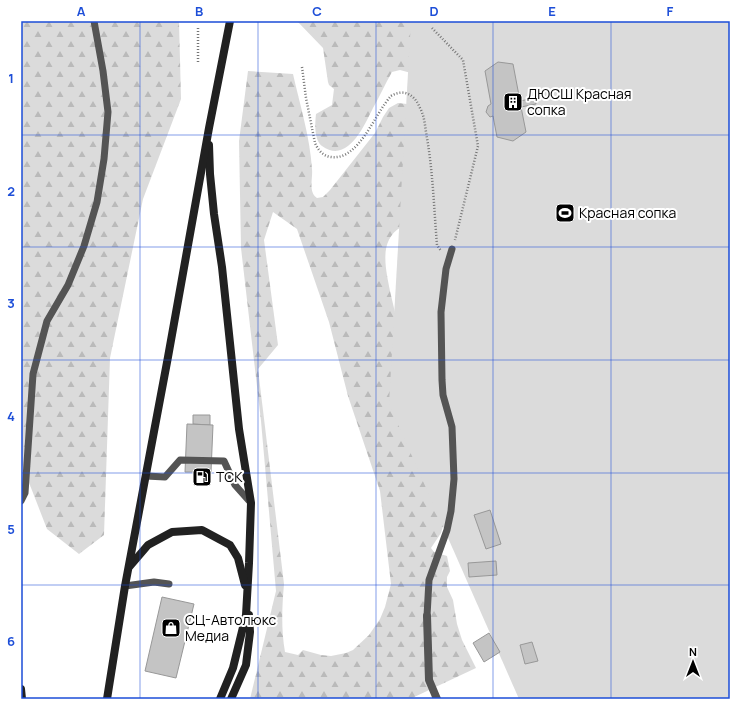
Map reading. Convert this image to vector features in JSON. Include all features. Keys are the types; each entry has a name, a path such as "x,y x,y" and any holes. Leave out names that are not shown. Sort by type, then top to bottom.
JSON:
{"street":[{"path":"107,699 125,586 230,21"},
{"path":"209,128 210,174 214,214 222,267 239,428 251,504 246,615 233,668 220,699"},
{"path":"129,567 148,545 172,532 202,530 230,545 238,558 247,593 250,632 246,665 231,699"},
{"path":"427,616 429,680 437,699"},
{"path":"21,689 22,699"}],"lane":[{"path":"21,501 25,493 33,374 47,321 68,285 84,246 97,202 104,159 108,112 103,71 94,21"},
{"path":"427,616 429,580 451,511 454,479 452,427 443,394 441,312 446,269 452,249"},
{"path":"146,476 165,478 180,460 224,461 235,485 251,504"},
{"path":"125,586 154,582 169,584"}],"path":[{"path":"198,28 198,62"},
{"path":"302,67 306,98 316,145 320,152 327,156 342,156 354,148 391,96 405,92 414,98 422,113 429,153 433,183 437,245 439,249 447,252 452,249 478,146 462,60 432,28"}],"green space":[{"path":"21,21 179,21 181,99 143,199 110,358 104,535 79,554 47,529 21,462"},
{"path":"297,21 420,21 411,73 400,70 392,72 360,132 347,147 340,150 331,150 322,146 318,140 315,122 316,114 332,105 334,89 328,82 323,48"},
{"name":"Красная сопка","path":"411,21 730,21 730,699 519,699 389,404"},
{"path":"248,71 293,74 311,157 312,189 317,198 323,197 375,133 389,108 398,103 407,104 401,227 389,240 386,248 385,256 387,274 444,523 441,533 431,548 434,552 447,556 450,571 447,577 447,587 453,600 457,624 462,640 476,668 410,699 250,699 276,591 261,421 241,248 239,141","holes":["273,212 297,229 329,322 348,396 380,491 391,584 380,619 369,635 353,650 331,656 303,650 298,655 285,652 282,618 284,584 258,369 278,345 264,240"]}],"building":[{"name":"ДЮСШ Красная сопка","path":"498,62 513,64 520,101 535,98 536,104 521,107 526,132 513,141 497,137 493,116 490,117 486,112 488,106 491,104 485,71"},
{"path":"193,415 210,415 210,425 193,424"},
{"path":"187,424 213,425 211,472 185,472"},
{"path":"490,510 501,544 486,549 474,515"},
{"path":"496,561 497,575 469,577 468,563"},
{"name":"СЦ-Автолюкс Медиа","path":"162,597 194,604 176,678 145,671"},
{"path":"489,633 500,652 484,662 473,643"},
{"path":"532,642 538,661 525,664 520,645"}],"place":[{"name":"ДЮСШ Красная сопка","path":"513,102"},
{"name":"Красная сопка","path":"565,213"},
{"name":"ТСК","path":"202,477"},
{"name":"СЦ-Автолюкс Медиа","path":"171,628"}]}
